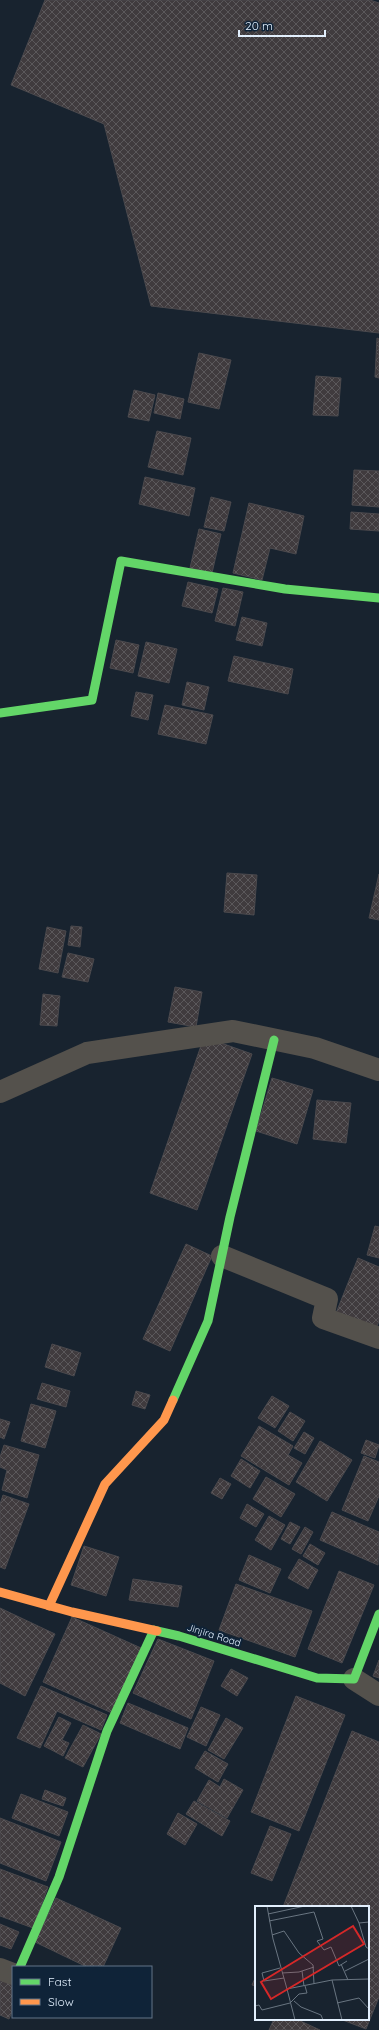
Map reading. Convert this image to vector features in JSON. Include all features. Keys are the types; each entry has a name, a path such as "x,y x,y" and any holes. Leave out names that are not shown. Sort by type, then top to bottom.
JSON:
{"street":[{"path":"0,713 92,700 121,561 285,589 379,598"},
{"path":"0,1092 86,1054 233,1031 315,1048 379,1070"},
{"path":"49,1606 105,1484 164,1420 208,1321 222,1256 274,1040"},
{"path":"222,1256 327,1299 324,1318 379,1338"},
{"name":"Jinjira Road","path":"0,1592 49,1606 179,1636 317,1678 354,1680"},
{"path":"379,1614 354,1680 379,1695"},
{"path":"20,1966 59,1877 107,1731 154,1630"},
{"path":"0,1969 12,1974"}],"building":[{"path":"45,0 370,0 379,3 379,333 151,306 104,124 11,85"},
{"path":"377,338 379,339 379,378 375,377"},
{"path":"199,353 231,360 219,409 188,402"},
{"path":"316,376 341,378 338,416 313,415"},
{"path":"134,390 155,395 149,421 128,417"},
{"path":"158,393 184,399 180,419 154,413"},
{"path":"157,431 191,438 183,475 148,467"},
{"path":"354,470 379,471 379,507 352,505"},
{"path":"145,477 195,488 189,516 139,504"},
{"path":"211,497 231,502 224,531 204,527"},
{"path":"249,503 304,516 296,554 270,548 262,580 233,573"},
{"path":"351,512 379,514 379,531 350,529"},
{"path":"199,529 221,534 212,573 190,568"},
{"path":"188,582 218,589 212,613 182,606"},
{"path":"223,588 243,592 235,626 215,621"},
{"path":"242,617 267,623 262,646 236,640"},
{"path":"116,640 139,645 133,673 110,668"},
{"path":"146,642 177,649 169,683 138,676"},
{"path":"234,656 293,669 288,694 228,681"},
{"path":"187,682 209,687 204,710 182,705"},
{"path":"136,692 153,695 148,720 131,716"},
{"path":"165,705 213,715 206,744 158,734"},
{"path":"227,873 257,875 254,915 224,912"},
{"path":"379,874 379,920 369,918"},
{"path":"71,926 82,927 80,947 68,945"},
{"path":"47,927 66,931 58,973 39,969"},
{"path":"68,953 94,959 88,982 62,977"},
{"path":"175,987 202,992 196,1027 168,1022"},
{"path":"43,994 60,996 57,1026 40,1025"},
{"path":"204,1037 252,1054 197,1210 150,1193"},
{"path":"272,1078 313,1090 297,1144 256,1131"},
{"path":"317,1100 351,1103 346,1143 313,1139"},
{"path":"375,1226 379,1227 379,1258 367,1255"},
{"path":"186,1244 212,1256 170,1351 143,1339"},
{"path":"358,1258 379,1267 379,1321 374,1334 334,1318"},
{"path":"52,1344 81,1353 74,1376 45,1367"},
{"path":"42,1383 70,1391 66,1407 37,1399"},
{"path":"136,1391 150,1395 145,1409 132,1405"},
{"path":"272,1396 289,1406 275,1428 258,1418"},
{"path":"31,1404 56,1411 45,1448 21,1441"},
{"path":"290,1412 305,1421 293,1441 278,1431"},
{"path":"0,1419 10,1422 4,1439 0,1437"},
{"path":"259,1426 293,1446 288,1455 302,1463 289,1485 241,1456"},
{"path":"304,1432 314,1438 305,1454 294,1448"},
{"path":"366,1440 379,1445 375,1458 361,1453"},
{"path":"320,1441 352,1460 327,1501 296,1482"},
{"path":"4,1445 39,1455 27,1498 2,1490 7,1470 0,1467 0,1457"},
{"path":"364,1456 379,1462 379,1496 368,1521 342,1510"},
{"path":"241,1459 260,1471 250,1488 231,1476"},
{"path":"266,1477 295,1494 281,1517 253,1499"},
{"path":"220,1478 231,1484 222,1499 211,1493"},
{"path":"3,1495 29,1504 5,1569 0,1567 0,1504"},
{"path":"247,1504 264,1514 256,1527 240,1518"},
{"path":"332,1512 379,1532 378,1565 320,1540"},
{"path":"269,1516 285,1525 271,1550 255,1540"},
{"path":"290,1522 300,1527 290,1544 281,1539"},
{"path":"305,1527 313,1532 301,1554 292,1549"},
{"path":"310,1544 325,1553 318,1565 303,1556"},
{"path":"84,1546 119,1557 106,1596 71,1585"},
{"path":"249,1555 281,1569 270,1593 239,1580"},
{"path":"299,1559 318,1570 308,1589 288,1578"},
{"path":"339,1571 374,1585 342,1663 308,1649"},
{"path":"133,1579 182,1586 178,1607 129,1600"},
{"path":"236,1584 312,1611 295,1657 219,1630"},
{"path":"0,1608 55,1634 25,1696 0,1683"},
{"path":"72,1617 141,1648 112,1713 43,1682"},
{"path":"158,1639 214,1661 191,1719 133,1693"},
{"path":"379,1660 379,1678 373,1676"},
{"path":"231,1669 248,1678 237,1696 221,1686"},
{"path":"41,1686 107,1715 101,1730 57,1711 40,1748 17,1738"},
{"path":"296,1696 345,1715 299,1831 251,1812"},
{"path":"128,1703 188,1728 180,1749 120,1723"},
{"path":"201,1707 220,1715 206,1746 187,1737"},
{"path":"59,1717 71,1723 62,1740 69,1743 63,1756 44,1746"},
{"path":"226,1718 243,1728 224,1759 208,1750"},
{"path":"83,1725 101,1734 83,1767 65,1758"},
{"path":"352,1731 379,1742 379,1997 366,2029 343,2020 369,2020 369,1906 283,1906"},
{"path":"205,1751 228,1764 218,1782 195,1768"},
{"path":"224,1779 243,1790 227,1818 197,1801 209,1780 220,1787"},
{"path":"45,1790 66,1798 63,1806 42,1799"},
{"path":"21,1794 68,1812 59,1836 12,1818"},
{"path":"194,1801 230,1821 222,1836 186,1814"},
{"path":"178,1813 197,1824 185,1845 167,1834"},
{"path":"0,1818 61,1842 46,1881 0,1863"},
{"path":"270,1826 291,1834 272,1881 251,1873"},
{"path":"0,1869 48,1887 33,1928 0,1916"},
{"path":"56,1898 121,1928 103,1966 85,1966 35,1942"},
{"path":"0,1924 19,1932 11,1949 0,1945"},
{"path":"0,1978 12,1984 12,2012 9,2019 0,2015"},
{"path":"255,1978 255,1986 252,1985"},
{"path":"274,2020 298,2020 320,2030 269,2030"}],"traffic: fast":[{"path":"0,713 92,700 121,561 285,589 379,598"},
{"path":"173,1400 208,1321 230,1217 274,1040"},
{"path":"157,1631 179,1636 317,1678 354,1679 379,1614"},
{"path":"20,1966 59,1877 107,1731 154,1630"}],"traffic: slow":[{"path":"49,1606 105,1484 164,1420 173,1400"},
{"path":"0,1592 72,1612 157,1631"}]}
